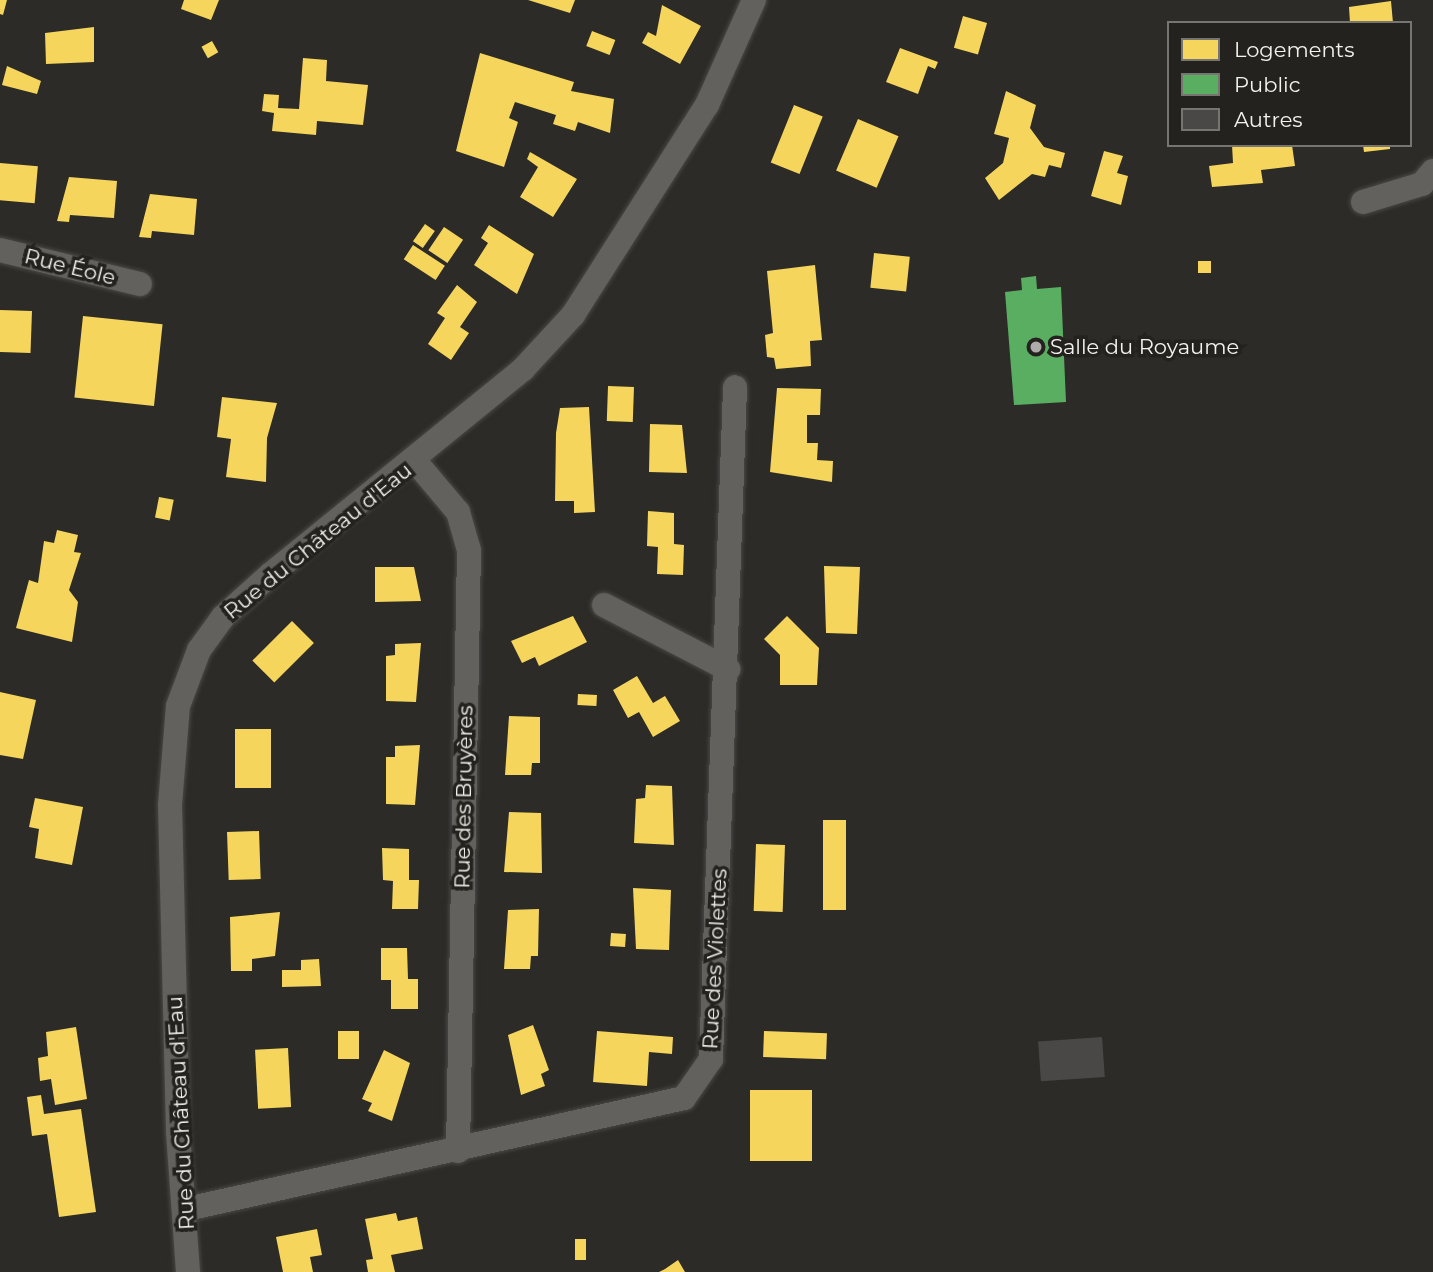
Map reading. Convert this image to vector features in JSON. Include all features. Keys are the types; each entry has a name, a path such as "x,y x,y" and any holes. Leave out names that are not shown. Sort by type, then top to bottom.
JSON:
{"street":[{"name":"Rue du Château d'Eau","path":"188,1272 187,1209 178,1131 170,805 178,706 199,650 223,617 523,369 573,315 707,105 754,0"},
{"path":"1363,202 1422,184 1433,171"},
{"name":"Rue Éole","path":"0,250 141,284"},
{"name":"Rue des Violettes","path":"187,1209 458,1151 684,1098 710,1059 728,668 735,387"},
{"name":"Rue des Bruyères","path":"415,461 458,512 469,550 458,1151"},
{"path":"604,605 728,668"}],"building: Logements":[{"path":"0,0 7,0 3,15 0,14"},
{"path":"184,0 219,0 211,20 181,9"},
{"path":"528,0 575,0 570,13"},
{"path":"1391,1 1393,21 1350,21 1349,7"},
{"path":"662,5 701,26 680,64 642,43 648,32 656,36"},
{"path":"963,16 987,23 978,55 954,48"},
{"path":"94,27 94,62 46,64 45,33"},
{"path":"592,31 615,40 610,55 586,46"},
{"path":"212,41 218,52 208,58 202,47"},
{"path":"900,48 938,62 935,69 928,66 918,94 886,82"},
{"path":"480,53 574,82 571,91 614,99 610,133 578,122 575,131 553,124 556,115 515,102 509,118 518,122 504,167 456,151"},
{"path":"303,58 327,60 326,81 368,85 363,125 317,121 316,135 272,131 274,113 262,111 264,94 279,95 278,108 299,109"},
{"path":"7,66 41,81 37,94 2,85"},
{"path":"1006,91 1036,105 1030,128 1044,147 1065,153 1061,168 1049,165 1045,177 1032,174 999,200 985,178 1003,163 1009,138 994,134"},
{"path":"794,105 823,117 800,174 771,162"},
{"path":"858,119 899,136 877,188 836,171"},
{"path":"1232,147 1292,147 1295,166 1261,170 1263,183 1212,187 1209,166 1233,163"},
{"path":"1363,147 1390,147 1390,149 1364,152"},
{"path":"1104,151 1123,156 1117,173 1128,176 1121,205 1091,196"},
{"path":"530,152 577,179 553,217 520,197 538,167 527,159"},
{"path":"0,163 38,166 35,203 0,200"},
{"path":"69,177 117,181 114,218 70,215 69,222 57,221"},
{"path":"150,194 197,199 194,235 152,231 151,238 139,237"},
{"path":"425,224 435,231 423,248 413,241"},
{"path":"489,225 534,254 517,294 474,265 488,243 481,238"},
{"path":"444,227 463,240 447,263 428,250"},
{"path":"413,245 445,266 436,280 404,259"},
{"path":"874,253 910,257 906,292 870,288"},
{"path":"1198,261 1211,261 1211,273 1198,273"},
{"path":"815,265 822,340 810,341 811,366 776,369 774,358 767,357 765,335 773,333 767,271"},
{"path":"457,285 477,302 460,327 469,333 451,360 428,344 445,318 437,313"},
{"path":"0,310 32,311 31,353 0,352"},
{"path":"83,316 163,324 154,406 74,398"},
{"path":"608,386 634,387 633,422 607,421"},
{"path":"777,388 821,389 820,415 807,415 807,443 818,443 817,460 833,461 832,482 770,472"},
{"path":"222,397 277,403 267,438 266,482 226,477 231,439 217,437"},
{"path":"589,407 595,512 574,513 574,501 555,501 556,433 560,408"},
{"path":"650,424 682,425 687,473 649,472"},
{"path":"159,497 174,500 170,520 155,518"},
{"path":"648,511 674,513 674,544 684,545 683,575 657,574 658,547 647,546"},
{"path":"57,530 78,535 74,552 81,553 69,590 78,602 72,642 16,628 29,580 38,583 44,541 54,543"},
{"path":"824,566 860,567 857,634 826,633"},
{"path":"375,567 414,567 421,601 375,602"},
{"path":"573,616 587,642 539,666 535,657 522,663 511,641"},
{"path":"787,616 819,648 817,685 780,685 780,655 764,639"},
{"path":"292,621 314,643 274,683 252,661"},
{"path":"421,643 416,702 386,701 386,656 395,655 395,644"},
{"path":"637,676 653,703 665,696 680,721 653,737 639,712 628,718 613,690"},
{"path":"0,692 36,700 23,759 0,755"},
{"path":"578,694 597,695 596,706 577,705"},
{"path":"509,716 540,717 540,763 532,763 531,775 505,775"},
{"path":"235,729 271,729 271,788 235,788"},
{"path":"420,745 415,805 386,804 386,757 395,757 395,746"},
{"path":"646,785 672,786 674,845 634,843 636,799 645,798"},
{"path":"35,798 83,807 72,865 35,858 39,829 29,827"},
{"path":"509,812 541,813 542,873 504,872"},
{"path":"823,820 846,820 846,910 823,910"},
{"path":"259,831 261,879 229,880 227,832"},
{"path":"756,844 785,845 783,912 754,911"},
{"path":"382,848 409,849 409,880 419,880 418,909 392,909 393,881 383,880"},
{"path":"633,888 671,890 669,950 636,949"},
{"path":"539,909 538,956 531,956 530,969 504,969 508,910"},
{"path":"280,912 275,956 252,959 252,971 231,971 230,917"},
{"path":"611,933 626,934 625,947 610,946"},
{"path":"381,948 407,948 408,979 418,979 418,1009 391,1009 391,980 381,980"},
{"path":"319,959 321,986 282,987 282,970 301,970 301,960"},
{"path":"533,1025 549,1070 541,1074 545,1086 521,1095 508,1035"},
{"path":"76,1027 87,1099 55,1105 51,1079 40,1081 38,1058 48,1056 46,1032"},
{"path":"338,1031 359,1031 359,1059 338,1059"},
{"path":"597,1031 673,1037 672,1054 649,1052 647,1086 593,1082"},
{"path":"764,1031 827,1033 826,1059 763,1057"},
{"path":"288,1048 291,1107 258,1109 255,1050"},
{"path":"384,1050 410,1063 392,1121 368,1111 372,1103 362,1099"},
{"path":"750,1090 812,1090 812,1161 750,1161"},
{"path":"41,1095 44,1114 81,1109 96,1212 59,1217 47,1134 32,1136 27,1097"},
{"path":"396,1213 398,1221 417,1217 423,1249 391,1255 395,1272 368,1272 366,1260 373,1259 365,1219"},
{"path":"317,1229 322,1255 310,1257 313,1272 283,1272 276,1237"},
{"path":"575,1239 586,1239 586,1260 575,1260"},
{"path":"678,1260 685,1272 659,1272 665,1269"}],"building: Public":[{"name":"Salle du Royaume","path":"1036,276 1037,289 1061,287 1066,402 1014,405 1005,292 1022,290 1021,278"}],"building: Autres":[{"path":"1102,1037 1105,1077 1041,1081 1038,1041"}],"place":[{"name":"Salle du Royaume","path":"1036,347"}]}
